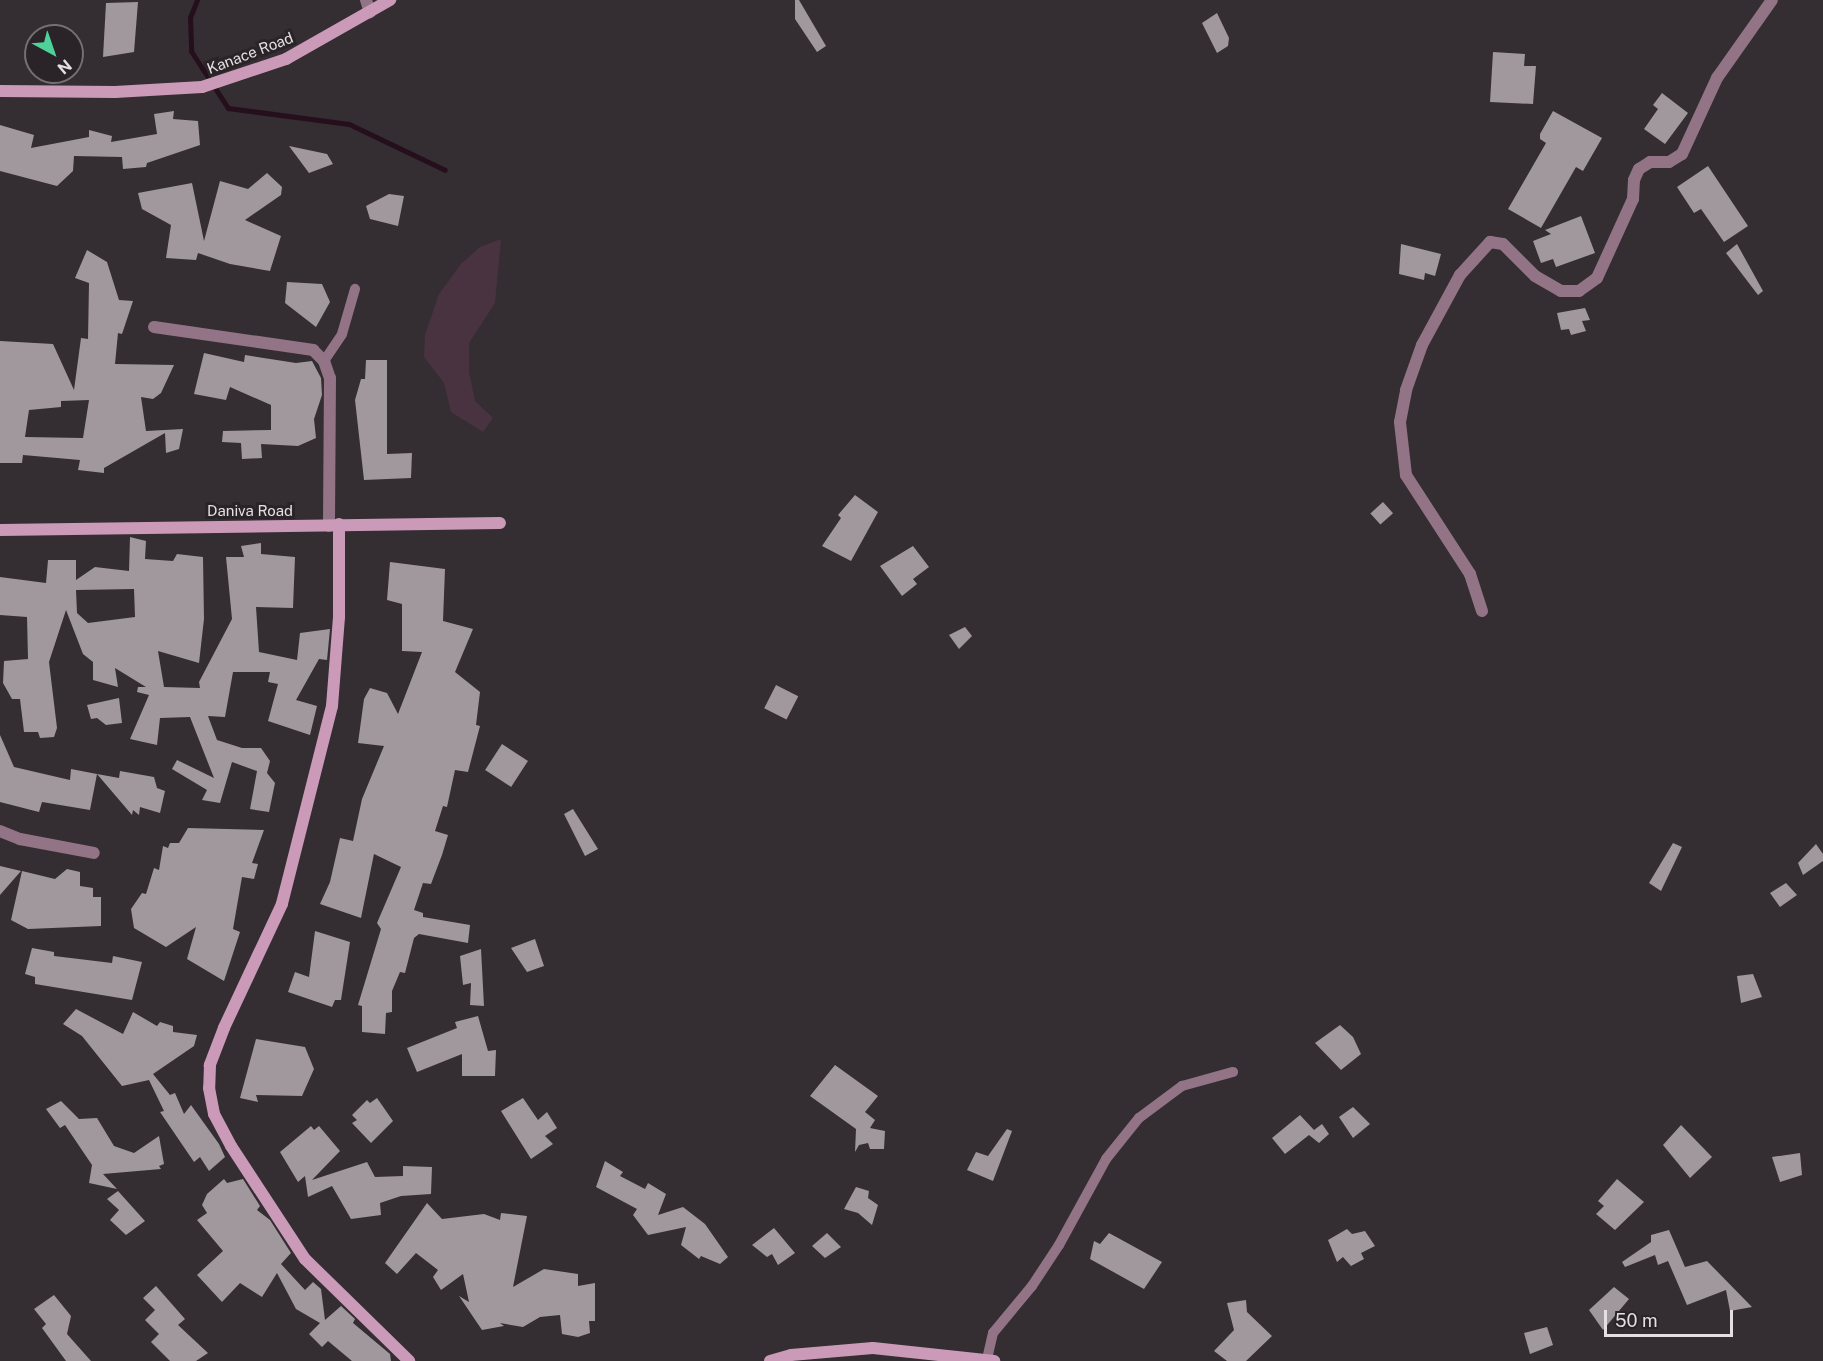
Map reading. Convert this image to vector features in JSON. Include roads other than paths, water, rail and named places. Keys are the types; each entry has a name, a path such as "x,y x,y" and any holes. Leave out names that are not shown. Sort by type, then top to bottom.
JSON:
{"street":[{"name":"Kanace Road","path":"0,91 115,92 202,87 286,59 368,6 390,0"},
{"path":"1482,611 1470,574 1406,475 1400,422 1406,390 1422,345 1460,275 1478,250 1494,240 1503,244 1534,276 1561,291 1579,291 1597,278 1633,199 1635,175 1650,162 1669,162 1682,154 1717,78 1772,0"},
{"path":"154,327 313,350 324,361 330,378 339,617 329,717 282,904 224,1028 210,1065 209,1088 214,1114 231,1146 304,1259 409,1361"},
{"name":"Daniva Road","path":"0,530 500,523"},
{"path":"0,831 20,839 94,853"},
{"path":"770,1361 791,1355 873,1348 991,1360"}],"lane":[{"path":"324,361 342,334 355,289"},
{"path":"991,1360 993,1333 1043,1270 1106,1159 1139,1118 1182,1086 1233,1072"}],"waterway":[{"path":"197,0 190,17 191,51 228,108 349,124 445,170"}]}
